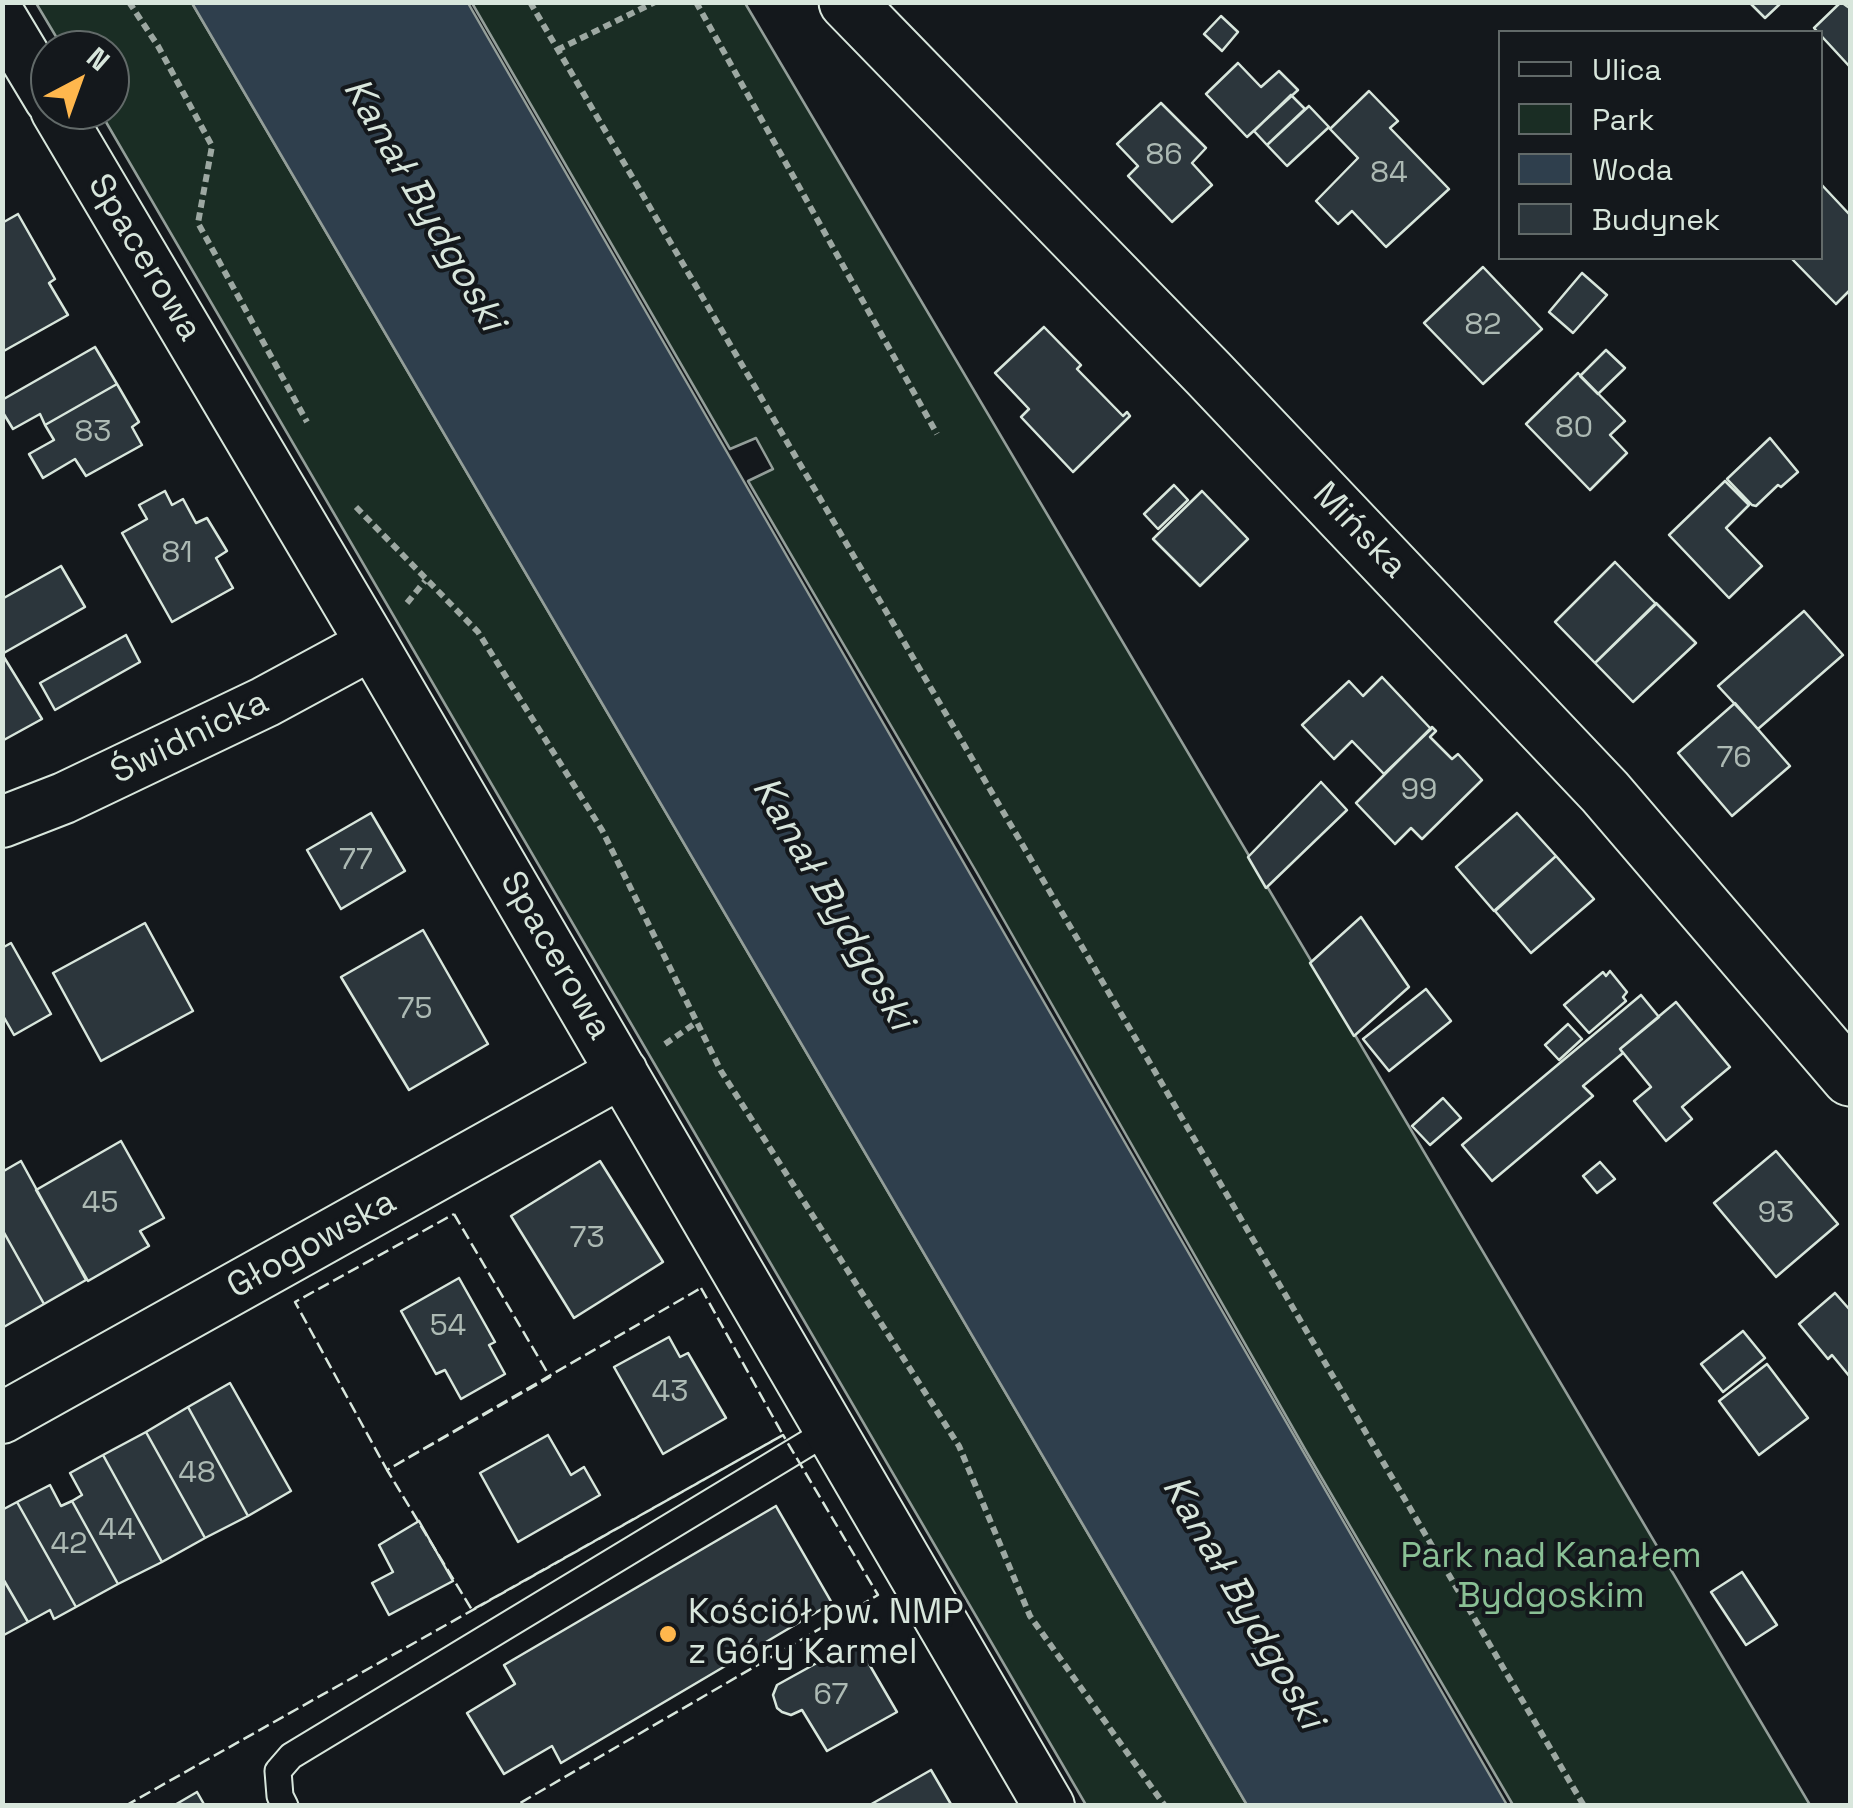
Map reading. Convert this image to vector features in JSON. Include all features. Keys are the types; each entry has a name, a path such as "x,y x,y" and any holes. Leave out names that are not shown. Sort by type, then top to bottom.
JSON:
{"street":[{"name":"Mińska","path":"847,2 1209,374 1606,792 1850,1078"},
{"path":"2,19 30,66"},
{"name":"Spacerowa","path":"68,130 1049,1806"},
{"name":"Świdnicka","path":"2,822 64,798 265,702 372,644"},
{"name":"Głogowska","path":"2,1418 622,1072"}],"lane":[{"path":"285,1806 278,1770 290,1756 830,1430"}],"path":[{"path":"129,2 158,46 212,146 198,223 312,431"},
{"path":"530,2 1584,1806"},
{"path":"557,50 656,2"},
{"path":"696,2 937,434"},
{"path":"350,500 478,632 592,813 721,1071 959,1446 1030,1616 1166,1806"}],"green space":[{"path":"36,3 192,3 1247,1805 1086,1805 111,130 130,130 130,30 52,30"},
{"name":"Park nad Kanałem Bydgoskim","path":"472,3 745,3 1810,1805 1513,1805 748,481 773,469 756,438 730,449"}],"water":[{"name":"Kanał Bydgoski","path":"192,3 468,3 1507,1805 1247,1805"}],"building":[{"path":"1749,2 1782,2 1765,18"},
{"path":"1841,2 1850,5 1850,67 1823,38 1823,30 1814,28"},
{"path":"1221,16 1238,32 1222,51 1204,34"},
{"path":"1238,63 1261,87 1279,71 1298,90 1247,137 1206,94"},
{"path":"1369,91 1398,121 1390,128 1449,189 1386,247 1352,211 1338,224 1316,201 1358,158 1330,129"},
{"path":"1291,95 1305,109 1267,145 1254,131"},
{"path":"1161,103 1206,148 1192,163 1212,185 1172,222 1128,176 1138,166 1117,144"},
{"path":"1309,106 1329,127 1287,166 1267,145"},
{"path":"1823,186 1850,215 1850,290 1836,304 1793,260 1823,260"},
{"path":"18,214 55,279 49,283 68,315 2,352 2,223"},
{"path":"1483,267 1542,329 1483,384 1424,323"},
{"path":"1582,273 1607,295 1573,333 1549,312"},
{"path":"1044,327 1081,365 1077,369 1123,416 1127,412 1130,416 1073,472 1021,417 1029,409 995,373"},
{"path":"95,347 117,384 45,425 40,414 13,429 2,411 2,400"},
{"path":"1606,350 1625,368 1598,394 1580,376"},
{"path":"1578,373 1625,421 1610,435 1627,453 1590,490 1526,424"},
{"path":"117,384 139,422 132,427 142,445 86,476 75,459 43,478 29,454 54,440 45,425"},
{"path":"1770,438 1798,472 1756,506 1727,479"},
{"path":"1725,481 1749,505 1726,528 1762,566 1729,598 1669,535"},
{"path":"1174,485 1188,500 1158,529 1144,514"},
{"path":"165,491 172,505 183,499 196,523 207,518 227,551 216,558 233,588 172,622 122,533 147,519 139,505"},
{"path":"1202,491 1248,539 1200,586 1153,539"},
{"path":"1615,562 1656,604 1595,663 1555,622"},
{"path":"61,566 85,607 2,654 2,599"},
{"path":"1656,603 1696,643 1633,702 1595,663"},
{"path":"1804,611 1843,655 1758,729 1718,686"},
{"path":"126,635 140,662 55,710 40,683"},
{"path":"2,654 42,719 2,741"},
{"path":"1382,677 1431,729 1384,774 1352,741 1334,759 1302,725 1349,681 1363,696"},
{"path":"1735,703 1790,766 1732,816 1678,753"},
{"path":"1432,727 1436,731 1430,737 1452,759 1458,754 1482,780 1422,839 1411,828 1395,844 1356,803"},
{"path":"1321,782 1347,810 1266,888 1248,857"},
{"path":"371,813 405,871 341,909 307,850"},
{"path":"1517,813 1556,856 1494,911 1456,867"},
{"path":"1556,856 1594,899 1531,953 1495,911"},
{"path":"1361,917 1409,987 1354,1036 1310,963"},
{"path":"145,923 193,1011 101,1061 53,973"},
{"path":"423,930 488,1044 409,1090 341,977"},
{"path":"11,943 51,1014 14,1035 2,1014 2,948"},
{"path":"1610,971 1627,992 1623,997 1626,1001 1589,1033 1564,1005 1603,972 1606,976"},
{"path":"1426,989 1451,1021 1389,1071 1363,1039"},
{"path":"1641,995 1659,1017 1583,1086 1593,1096 1492,1181 1462,1145"},
{"path":"1676,1002 1730,1067 1682,1107 1692,1119 1666,1141 1634,1101 1651,1087 1620,1049"},
{"path":"1568,1024 1582,1039 1559,1060 1545,1045"},
{"path":"1443,1098 1461,1118 1430,1145 1412,1126"},
{"path":"121,1141 164,1218 140,1231 149,1246 88,1281 36,1190"},
{"path":"1776,1151 1838,1224 1776,1277 1714,1203"},
{"path":"21,1161 86,1280 44,1304 2,1229 2,1172"},
{"path":"600,1161 663,1262 574,1318 511,1216"},
{"path":"1600,1162 1615,1179 1597,1193 1583,1176"},
{"path":"2,1229 44,1304 2,1328"},
{"path":"459,1278 495,1342 489,1345 505,1374 461,1399 445,1370 436,1374 401,1311"},
{"path":"1835,1293 1850,1310 1850,1377 1832,1355 1828,1359 1799,1324"},
{"path":"1743,1331 1765,1358 1723,1392 1701,1364"},
{"path":"669,1337 680,1357 688,1353 726,1418 663,1454 614,1367"},
{"path":"1767,1364 1808,1418 1759,1455 1719,1401"},
{"path":"230,1383 291,1491 248,1516 188,1407"},
{"path":"188,1407 248,1516 205,1538 146,1432"},
{"path":"146,1432 205,1538 162,1562 103,1455"},
{"path":"548,1435 571,1475 584,1467 600,1495 518,1542 480,1473"},
{"path":"103,1455 162,1562 118,1584 72,1501 82,1495 70,1473"},
{"path":"50,1485 61,1506 72,1501 118,1584 76,1607 17,1502"},
{"path":"17,1502 76,1607 54,1619 50,1610 28,1622 2,1577 2,1510"},
{"name":"Kościół pw. NMP z Góry Karmel","path":"776,1506 832,1603 561,1763 552,1746 504,1774 467,1713 515,1684 504,1665"},
{"path":"419,1521 453,1581 389,1615 372,1583 393,1572 379,1545"},
{"path":"1742,1572 1777,1625 1746,1645 1711,1592"},
{"path":"2,1577 28,1622 2,1636"},
{"path":"858,1645 897,1712 827,1751 802,1710 791,1715 782,1712 773,1695 777,1685"},
{"path":"931,1770 952,1806 868,1806"},
{"path":"197,1792 205,1806 173,1806"}],"fence":[{"path":"454,1214 550,1377 387,1470 295,1302 454,1214"},
{"path":"701,1288 783,1435 472,1610 387,1470 701,1288"},
{"path":"125,1806 783,1435 878,1595 515,1806"}],"place":[{"name":"Kościół pw. NMP z Góry Karmel","path":"668,1634"}]}
